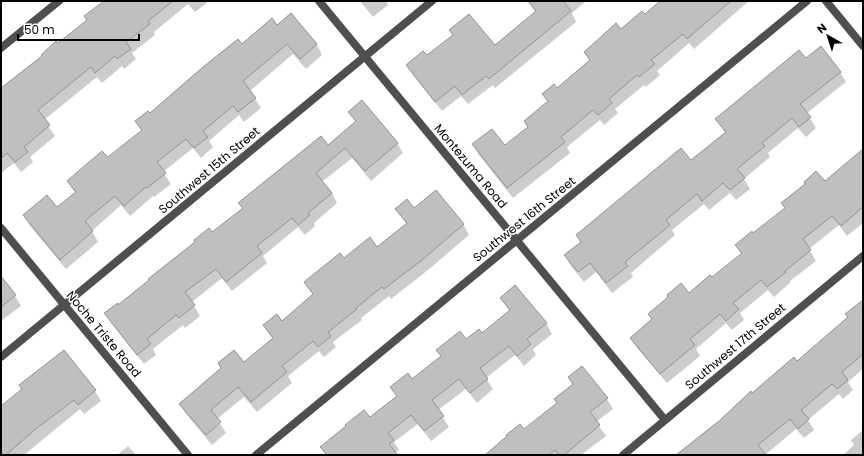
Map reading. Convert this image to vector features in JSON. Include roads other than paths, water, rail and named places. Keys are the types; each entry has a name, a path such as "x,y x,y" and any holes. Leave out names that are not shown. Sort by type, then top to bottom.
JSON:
{"street":[{"path":"1,48 59,1"},
{"name":"Montezuma Road","path":"320,1 665,420"},
{"name":"Southwest 15th Street","path":"1,357 432,1"},
{"name":"Southwest 16th Street","path":"256,455 807,1"},
{"path":"826,1 863,46"},
{"name":"Noche Triste Road","path":"1,228 188,455"},
{"name":"Southwest 17th Street","path":"623,455 863,256"}]}
